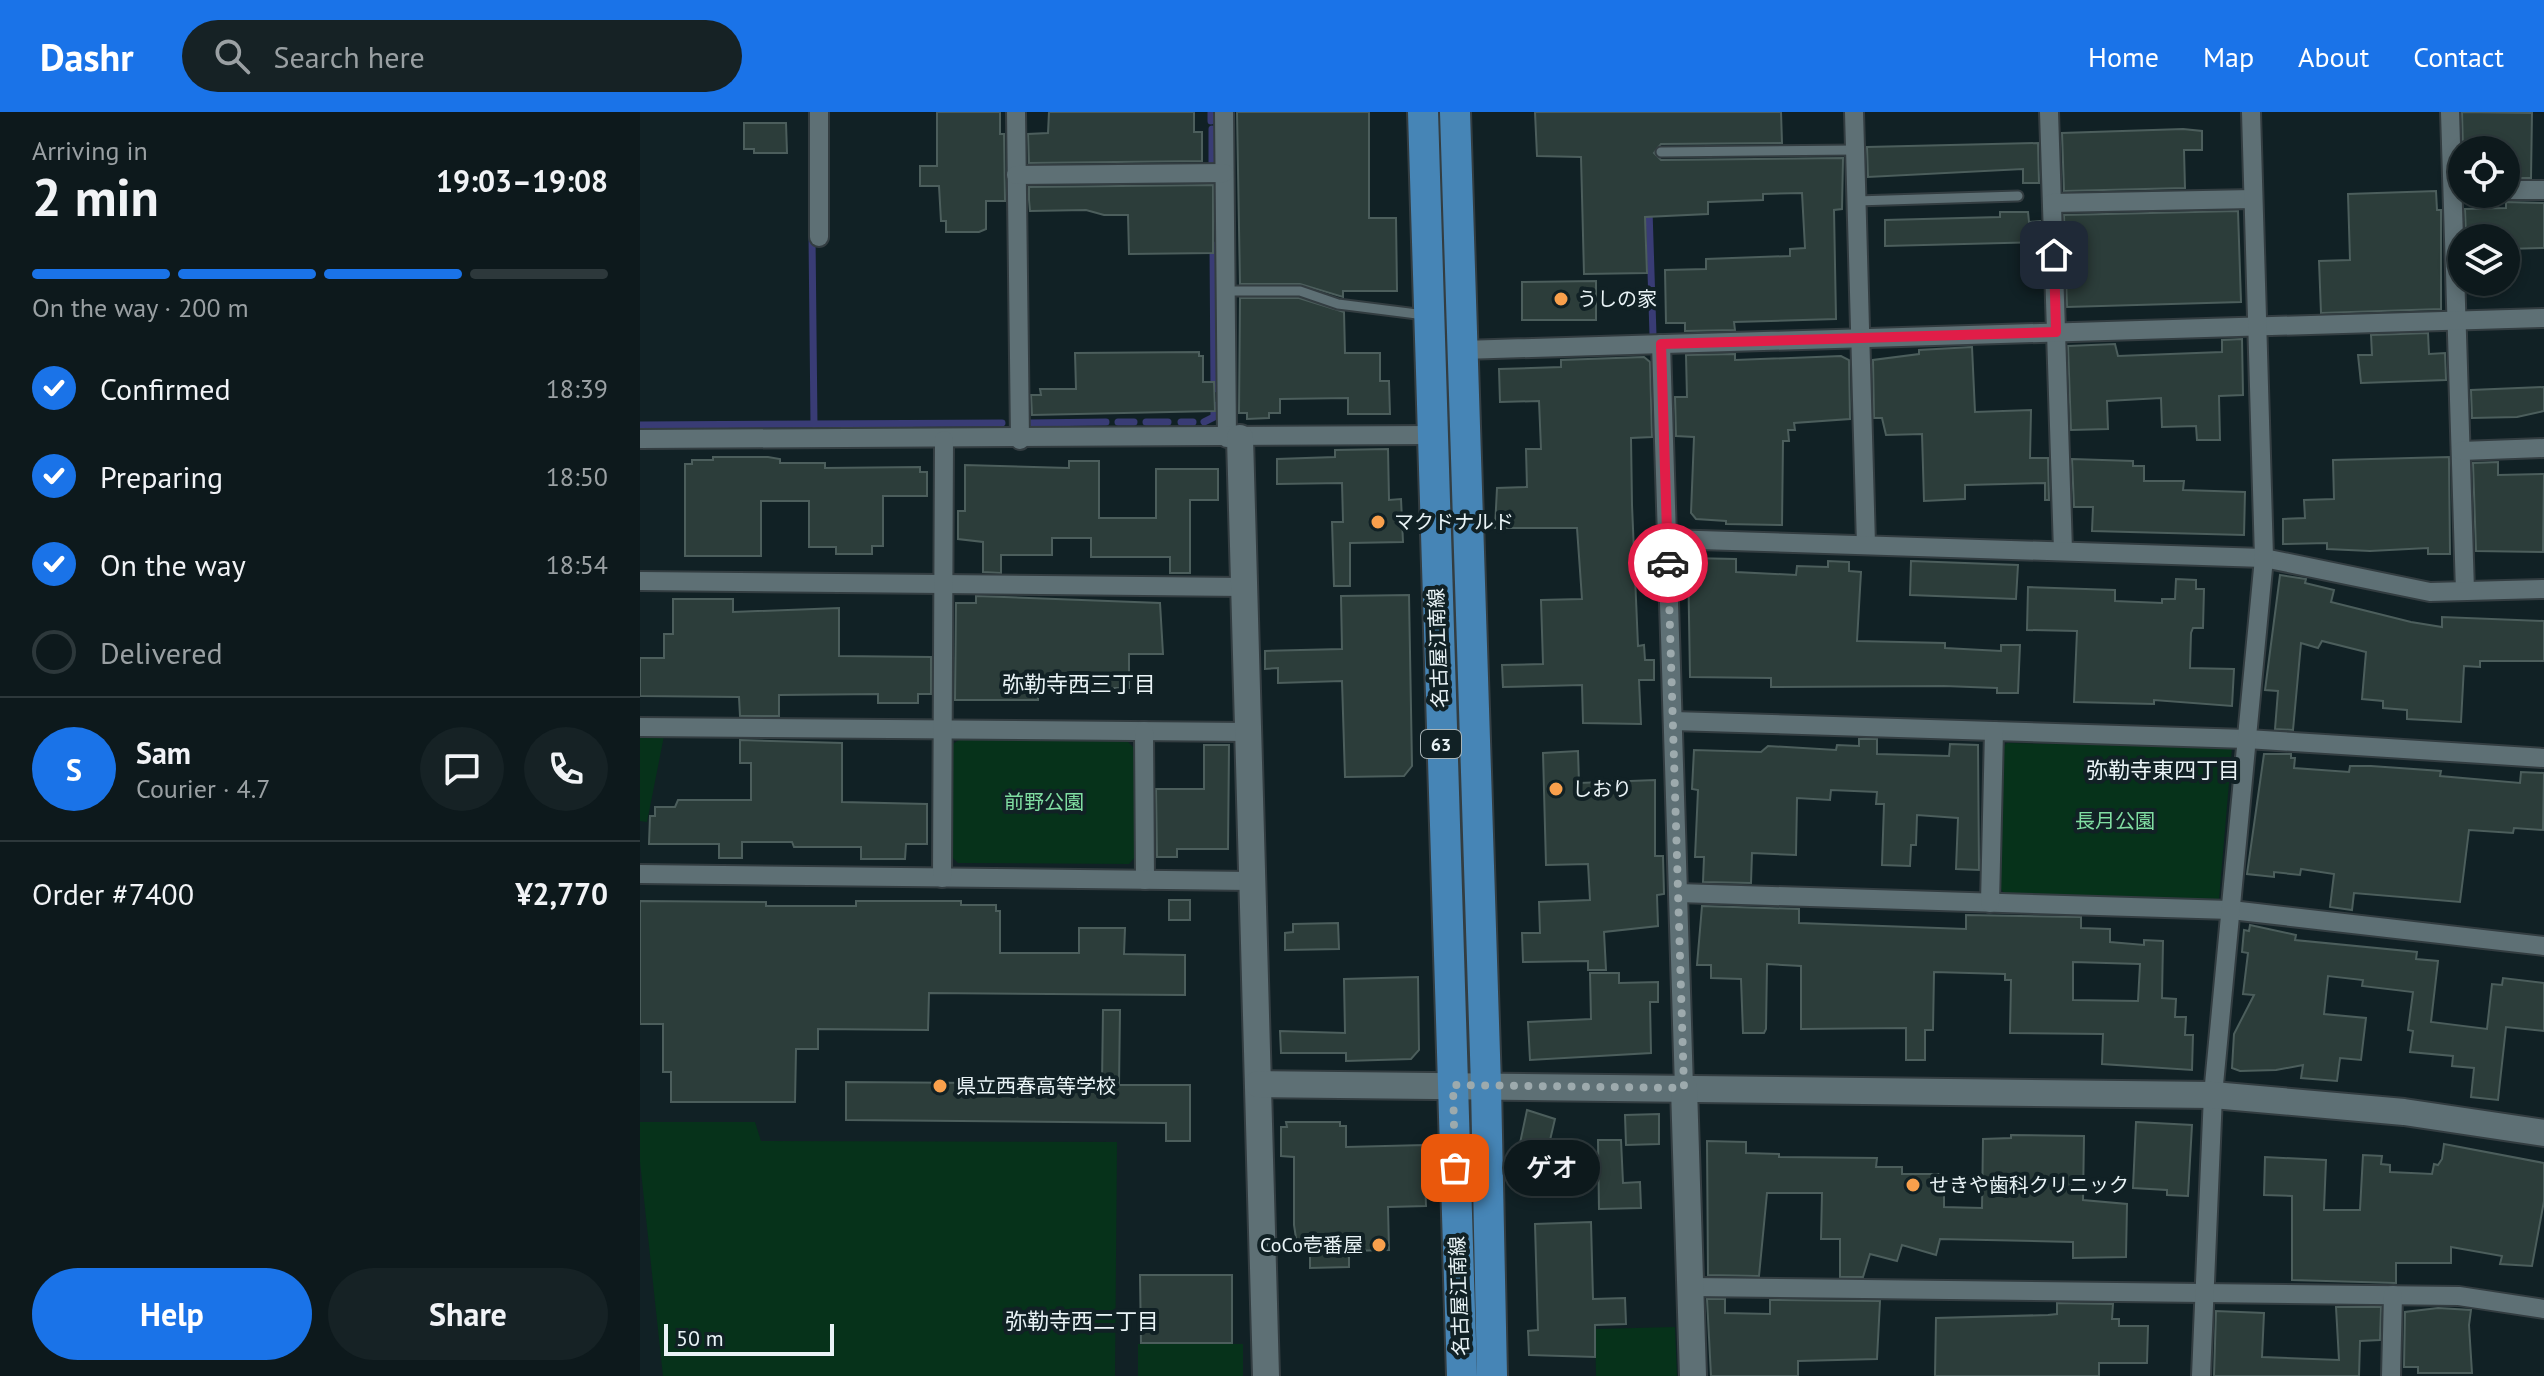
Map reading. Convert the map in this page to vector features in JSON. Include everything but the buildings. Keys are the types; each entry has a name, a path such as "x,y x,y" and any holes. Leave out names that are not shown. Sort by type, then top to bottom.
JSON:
{"main road":[{"name":"名古屋江南線","path":"1423,112 1462,1376"},
{"name":"名古屋江南線","path":"1455,112 1486,1086 1492,1376"}],"street":[{"path":"819,112 819,237"},
{"path":"1016,112 1020,440"},
{"path":"1224,112 1225,291 1244,587 1266,1376"},
{"path":"1854,112 1866,545"},
{"path":"2049,112 2063,551"},
{"path":"2201,1376 2213,1095 2264,558 2251,112"},
{"path":"2450,112 2452,136"},
{"path":"1016,175 1224,173"},
{"path":"2520,190 2544,190"},
{"path":"2052,203 2253,199"},
{"path":"2457,208 2465,591"},
{"path":"1462,350 2544,318"},
{"path":"1661,344 1693,1376"},
{"path":"640,439 1020,440 1432,435"},
{"path":"942,878 944,440"},
{"path":"2461,451 2544,448"},
{"path":"1667,539 2264,558 2430,592 2544,589"},
{"path":"640,581 1244,587"},
{"path":"1673,721 2247,739 2544,758"},
{"path":"640,727 1248,732"},
{"path":"1144,731 1145,880"},
{"path":"1990,903 1994,731"},
{"path":"640,874 1252,881"},
{"path":"1678,893 2231,910 2544,946"},
{"path":"1258,1084 2213,1095 2404,1112 2544,1133"},
{"path":"1691,1287 2459,1296 2544,1309"},
{"path":"2391,1376 2393,1295"}],"lane":[{"path":"1661,152 1855,150"},
{"path":"1856,201 2018,196"},
{"path":"1225,291 1300,291 1338,304 1392,308 1405,315 1429,315"}],"green space":[{"path":"640,736 664,736 647,822 640,821"},
{"name":"前野公園","path":"959,740 1127,741 1136,750 1136,856 1129,864 958,863 951,856 951,745"},
{"name":"長月公園","path":"2007,743 2232,748 2219,899 2004,893 1998,885 2000,750"},
{"path":"640,1122 755,1122 761,1141 1117,1142 1115,1376 663,1376 640,1162"},
{"path":"1675,1327 1677,1376 1596,1376 1595,1329"},
{"path":"1138,1344 1243,1344 1243,1376 1138,1376"}],"waterway":[{"path":"1211,112 1211,121"},
{"path":"1212,129 1212,166"},
{"path":"1649,210 1653,335"},
{"path":"812,236 814,424"},
{"path":"1213,245 1214,389"},
{"path":"1204,422 1214,417 1214,405"},
{"path":"1029,423 1106,422"},
{"path":"1118,422 1134,422"},
{"path":"1146,422 1168,422"},
{"path":"1181,422 1193,422"},
{"path":"640,425 1002,423"}],"way so far":[{"path":"1455,1168 1453,1085 1684,1088 1668,563"}],"place":[{"name":"うしの家","path":"1561,299"},
{"name":"マクドナルド","path":"1378,522"},
{"name":"しおり","path":"1556,789"},
{"name":"県立西春高等学校","path":"940,1086"},
{"name":"ゲオ","path":"1455,1168"},
{"name":"せきや歯科クリニック","path":"1913,1185"},
{"name":"CoCo壱番屋","path":"1379,1245"}],"district":[{"name":"弥勒寺西三丁目","path":"1079,684"},
{"name":"弥勒寺東四丁目","path":"2163,770"},
{"name":"弥勒寺西二丁目","path":"1082,1321"}],"route":[{"path":"1668,563 1661,344 2056,332 2054,255"}]}
